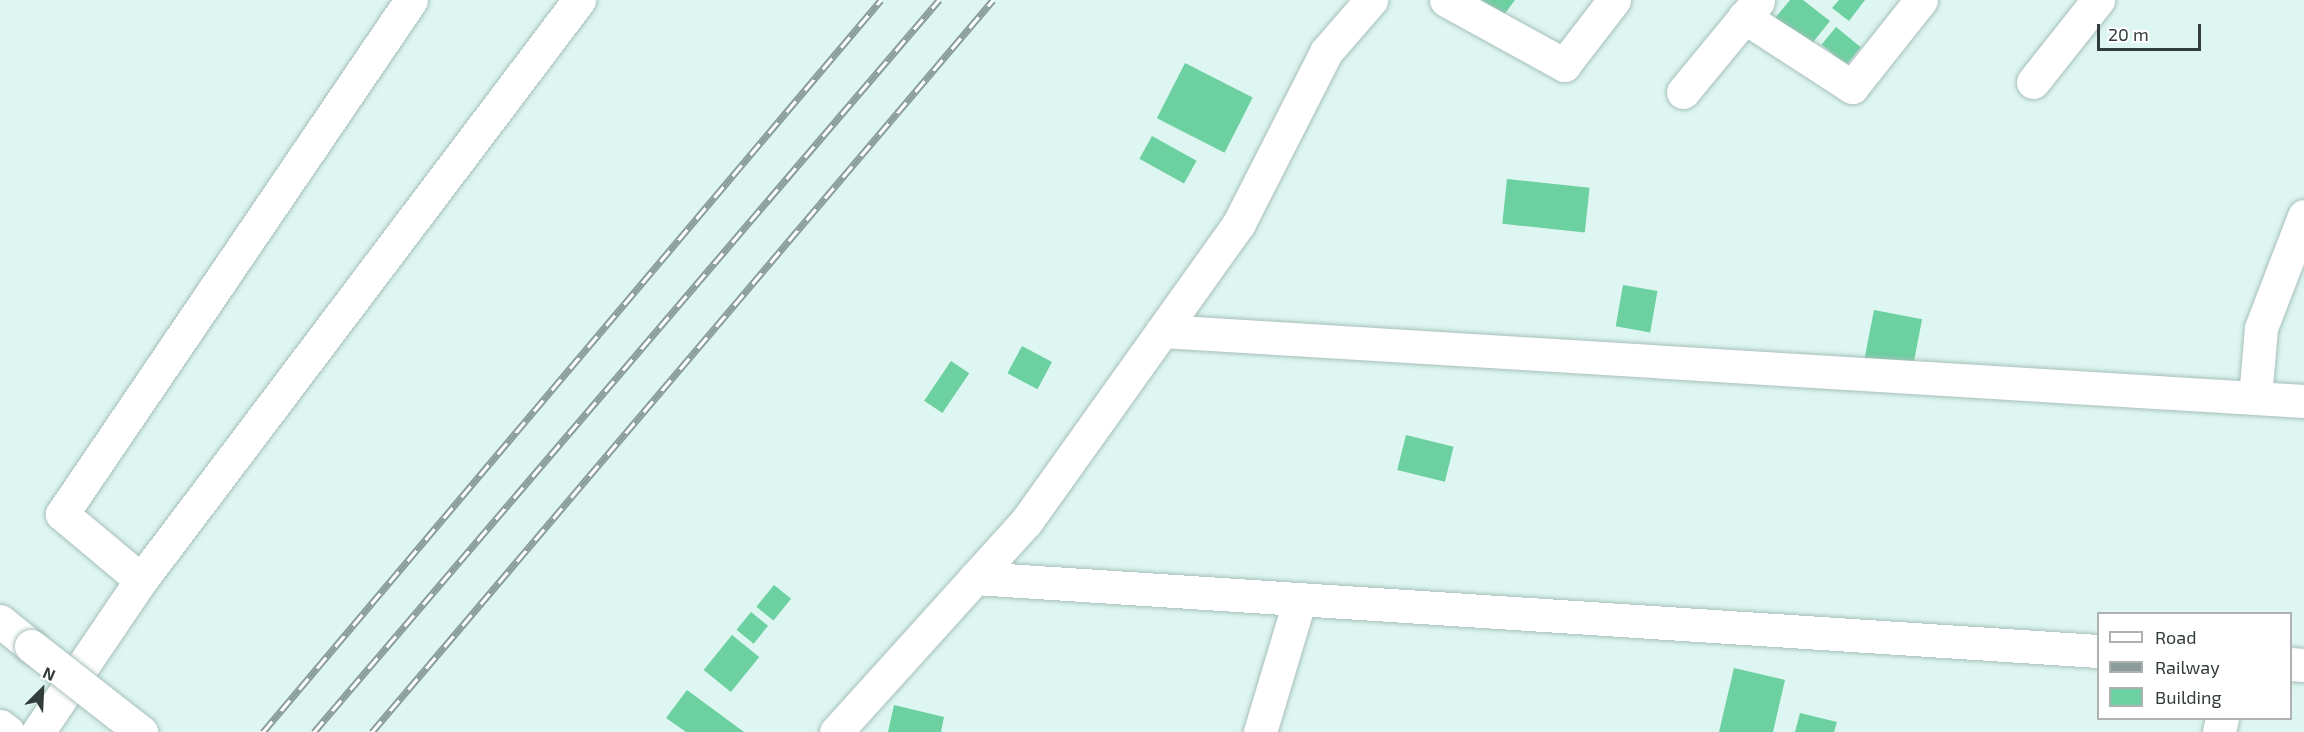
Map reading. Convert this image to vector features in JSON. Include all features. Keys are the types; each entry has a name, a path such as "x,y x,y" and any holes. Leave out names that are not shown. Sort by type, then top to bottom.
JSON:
{"main road":[{"path":"141,580 62,514 411,0"},
{"path":"38,732 141,580 579,0"},
{"path":"836,732 1026,522 1239,223 1326,52 1371,0"},
{"path":"1446,0 1564,65 1614,0"},
{"path":"1683,92 1751,8 1852,87 1921,0"},
{"path":"2033,82 2098,0"},
{"path":"2255,398 2261,328 2304,216"},
{"path":"1162,331 2304,401"},
{"path":"975,578 2097,651"},
{"path":"1260,732 1300,599"},
{"path":"0,621 141,732"},
{"path":"0,726 8,732"}],"building":[{"path":"1481,0 1515,0 1503,16"},
{"path":"1790,0 1803,0 1830,21 1810,46 1775,18"},
{"path":"1839,0 1865,0 1849,21 1832,8"},
{"path":"1836,27 1861,47 1846,65 1822,45"},
{"path":"1185,63 1253,98 1225,153 1157,118"},
{"path":"1152,136 1197,161 1184,183 1139,159"},
{"path":"1507,179 1590,188 1585,232 1502,224"},
{"path":"1623,285 1657,291 1650,332 1616,326"},
{"path":"1874,310 1922,319 1912,370 1864,361"},
{"path":"1022,346 1052,362 1037,389 1007,373"},
{"path":"951,361 969,373 942,413 924,401"},
{"path":"1406,435 1454,447 1445,482 1397,470"},
{"path":"774,585 791,599 773,621 756,607"},
{"path":"751,612 768,626 754,644 737,630"},
{"path":"732,635 759,657 731,692 704,670"},
{"path":"1734,668 1785,680 1773,732 1719,732"},
{"path":"687,690 744,732 686,732 666,718"},
{"path":"894,705 944,717 941,732 888,732"},
{"path":"1800,713 1837,722 1834,732 1795,732"}],"railway":[{"path":"263,732 881,0"},
{"path":"314,732 939,0"},
{"path":"372,732 993,0"}]}
